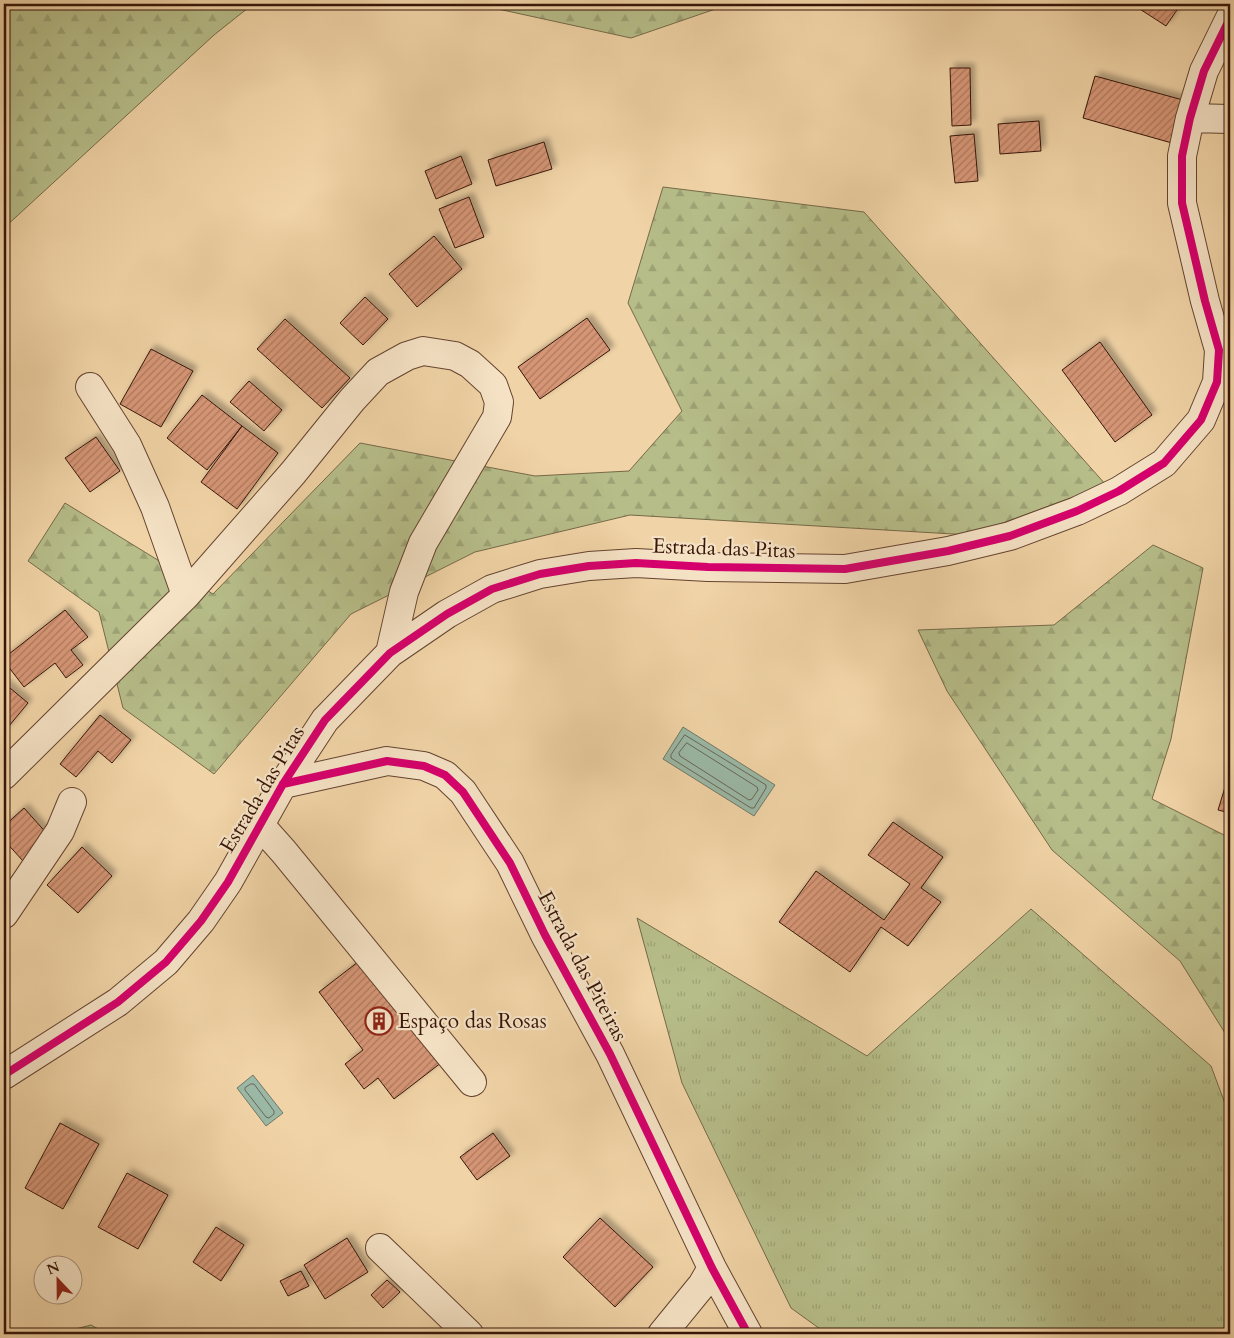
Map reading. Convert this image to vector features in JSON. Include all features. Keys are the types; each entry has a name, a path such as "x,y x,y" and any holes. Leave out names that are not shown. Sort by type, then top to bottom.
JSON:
{"street":[{"name":"Estrada das Pitas","path":"4,1075 118,1002 166,962 201,921 228,882 283,784 325,720 390,654 447,614 492,589 540,574 589,566 636,563 708,567 845,569 948,551 1010,536 1076,511 1119,491 1164,463 1201,420 1216,382 1219,350 1205,301 1182,203 1182,156 1190,118 1204,71 1230,18"},
{"path":"1190,118 1230,119"},
{"path":"4,775 186,595 378,372 407,356 423,351 454,356 470,364 493,385 498,402 497,417 423,543 404,592 390,654"},
{"path":"90,387 128,445 155,507 186,595"},
{"name":"Estrada das Piteiras","path":"283,784 387,761 424,766 445,775 463,792 510,863 545,935 610,1054 712,1268 748,1334"},
{"path":"4,914 60,831 72,802"},
{"path":"260,825 309,882 472,1082"},
{"path":"380,1248 469,1334"},
{"path":"662,1334 702,1286 712,1268"}],"green space":[{"path":"4,4 253,4 214,35 4,228"},
{"path":"475,4 730,4 631,38"},
{"path":"663,187 864,212 1106,485 970,535 630,515 475,552 351,614 214,774 123,708 99,612 28,561 65,503 213,594 360,443 535,476 629,471 682,411 628,303"},
{"path":"1153,545 1203,568 1171,739 1152,799 1230,838 1230,1041 1180,961 1052,850 947,691 918,630 1054,625"},
{"path":"1031,909 1211,1066 1230,1117 1230,1334 827,1334 791,1308 682,1083 637,918 867,1056"},
{"path":"91,1325 107,1334 56,1334"}],"water":[{"path":"683,727 775,785 754,816 663,759"},
{"path":"253,1075 283,1113 266,1126 237,1088"}],"building":[{"path":"1132,4 1181,4 1166,26"},
{"path":"950,68 970,68 971,125 952,126"},
{"path":"1095,76 1183,100 1172,143 1083,118"},
{"path":"1039,121 1041,151 1000,154 998,124"},
{"path":"974,134 978,181 955,183 950,136"},
{"path":"544,142 552,169 496,186 488,160"},
{"path":"461,156 472,184 436,199 425,171"},
{"path":"469,197 484,237 455,248 439,209"},
{"path":"434,236 462,269 417,307 389,274"},
{"path":"365,297 388,319 363,345 340,323"},
{"path":"587,318 610,350 540,399 518,367"},
{"path":"285,319 350,378 322,408 257,349"},
{"path":"1100,342 1152,415 1115,442 1062,370"},
{"path":"151,349 193,371 161,427 120,404"},
{"path":"249,381 282,410 264,431 230,402"},
{"path":"202,395 242,426 207,470 167,438"},
{"path":"242,426 278,453 237,509 201,482"},
{"path":"96,437 120,471 90,492 65,458"},
{"path":"65,610 88,637 71,650 83,665 66,678 55,663 24,687 4,661 4,658"},
{"path":"4,683 28,703 4,732"},
{"path":"100,715 131,740 112,763 98,751 76,777 60,764"},
{"path":"1230,771 1230,813 1218,810"},
{"path":"24,808 50,837 23,861 4,840 4,826"},
{"path":"893,822 943,857 921,888 941,902 908,946 881,927 850,972 779,922 816,871 884,920 910,884 868,855"},
{"path":"82,847 112,876 78,913 47,885"},
{"name":"Espaço das Rosas","path":"367,955 446,1059 394,1099 378,1078 364,1089 345,1064 363,1050 319,992"},
{"path":"60,1123 99,1144 63,1209 25,1188"},
{"path":"493,1133 510,1156 477,1180 460,1157"},
{"path":"127,1173 168,1195 138,1249 98,1227"},
{"path":"600,1218 653,1267 615,1307 563,1257"},
{"path":"216,1227 244,1245 221,1281 193,1262"},
{"path":"347,1238 368,1272 325,1299 304,1265"},
{"path":"301,1271 309,1286 288,1296 280,1281"},
{"path":"387,1280 400,1292 383,1308 371,1295"}],"cycle path":[{"path":"4,1075 118,1002 166,962 201,921 228,882 283,784 325,720 390,653 447,614 492,589 540,574 589,566 636,563 708,567 845,569 948,551 1010,536 1077,511 1119,491 1164,463 1201,420 1217,382 1219,350 1205,301 1182,203 1182,156 1190,118 1204,71 1230,18"},
{"path":"283,784 387,761 424,766 445,775 463,792 510,863 545,935 610,1054 712,1268 748,1334"}],"place":[{"name":"Espaço das Rosas","path":"379,1021"}]}
